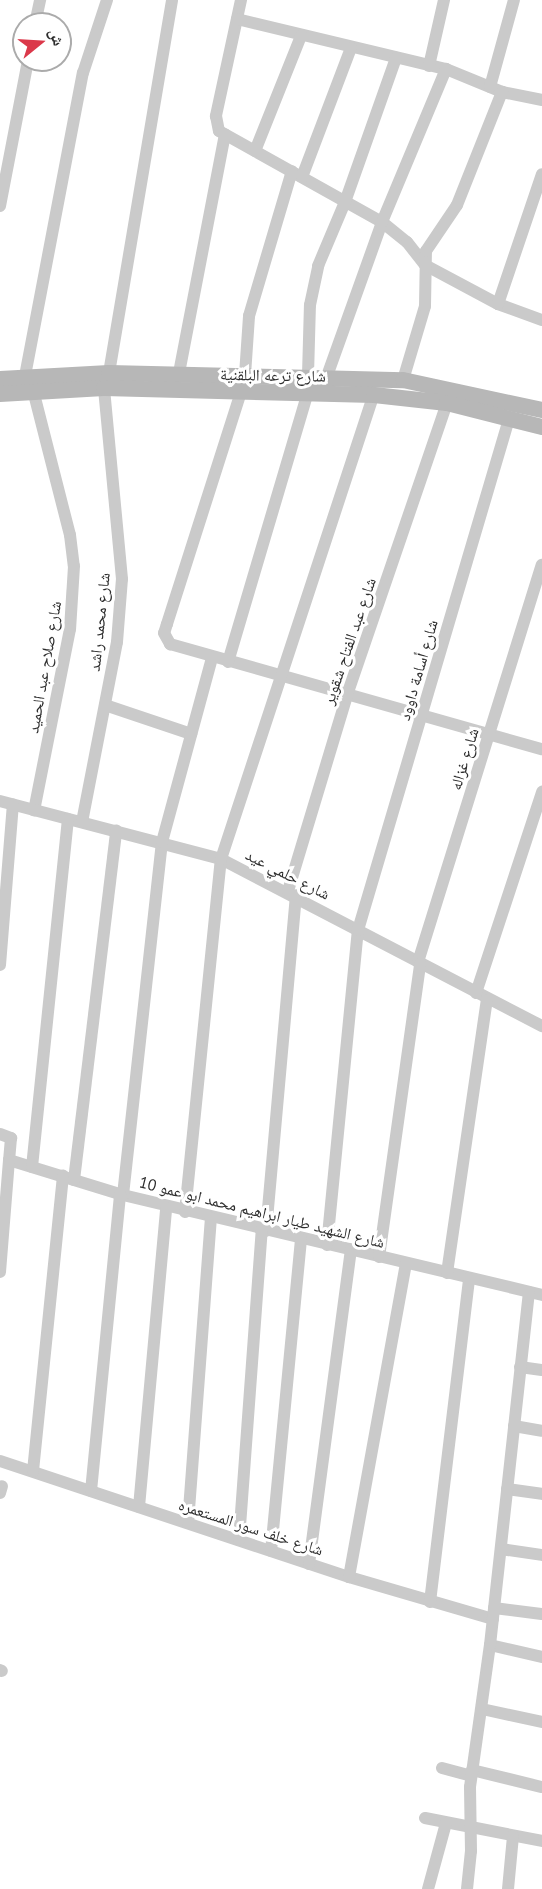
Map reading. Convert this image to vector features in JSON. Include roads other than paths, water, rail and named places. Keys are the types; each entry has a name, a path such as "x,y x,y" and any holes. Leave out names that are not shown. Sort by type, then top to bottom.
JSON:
{"street":[{"path":"29,383 81,80 107,0"},
{"name":"شارع محمد راشد","path":"82,822 117,642 122,579 106,380 172,0"},
{"path":"241,0 215,121 219,131 382,222 407,242 425,265 498,304 542,320"},
{"path":"429,66 444,0"},
{"path":"403,380 425,306 425,265 429,244 457,206 496,89 514,0"},
{"path":"237,19 446,69 496,89 542,100"},
{"path":"255,151 301,36"},
{"path":"245,375 249,316 297,174 351,48"},
{"path":"228,662 308,384 313,286 396,58"},
{"path":"327,376 382,222 446,69"},
{"path":"0,206 26,72"},
{"path":"178,373 225,134"},
{"path":"498,304 542,174"},
{"name":"شارع ترعه البلقنية","path":"0,379 29,383 106,380 178,373 245,375 447,404 542,427"},
{"name":"شارع ترعه البلقنية","path":"106,380 241,392 308,384 327,376 403,380 542,410"},
{"name":"شارع ترعه البلقنية","path":"0,394 29,383"},
{"name":"شارع صلاح عبد الحميد","path":"29,383 70,535 74,566 70,629 34,810"},
{"path":"241,392 164,633 170,644 421,717 542,749"},
{"path":"185,1212 221,859 374,395"},
{"name":"شارع عبد الفتاح شقوير","path":"239,1540 292,893 347,695 447,404"},
{"name":"شارع أسامة داوود","path":"327,1245 358,930 509,419"},
{"name":"شارع غزاله","path":"379,1257 419,963 542,566"},
{"path":"91,1491 162,842 212,658"},
{"path":"105,705 191,734"},
{"path":"476,993 542,792"},
{"name":"شارع حلمي عيد","path":"0,801 221,859 292,893 488,1000 542,1026"},
{"path":"0,965 13,805"},
{"path":"32,1167 68,819"},
{"path":"33,1471 69,1178 116,831"},
{"path":"447,1273 488,1000"},
{"path":"0,1134 11,1138 3,1189 0,1272"},
{"name":"شارع الشهيد طيار ابراهيم محمد ابو عمو 10","path":"9,1160 166,1208 542,1296"},
{"path":"139,1507 166,1208"},
{"path":"188,1523 211,1218"},
{"path":"271,1551 302,1239"},
{"path":"309,1563 351,1250"},
{"path":"349,1577 406,1263"},
{"path":"430,1602 469,1278"},
{"path":"466,1889 472,1828 472,1773 494,1614 529,1292"},
{"path":"520,1367 542,1370"},
{"path":"514,1426 542,1431"},
{"name":"شارع خلف سور المستعمره","path":"0,1461 430,1602 494,1614 542,1614"},
{"path":"507,1489 542,1494"},
{"path":"501,1549 542,1555"},
{"path":"490,1645 542,1657"},
{"path":"482,1709 542,1722"},
{"path":"442,1768 542,1787"},
{"path":"426,1818 542,1841"},
{"path":"428,1889 446,1822"},
{"path":"508,1889 513,1836"}]}
